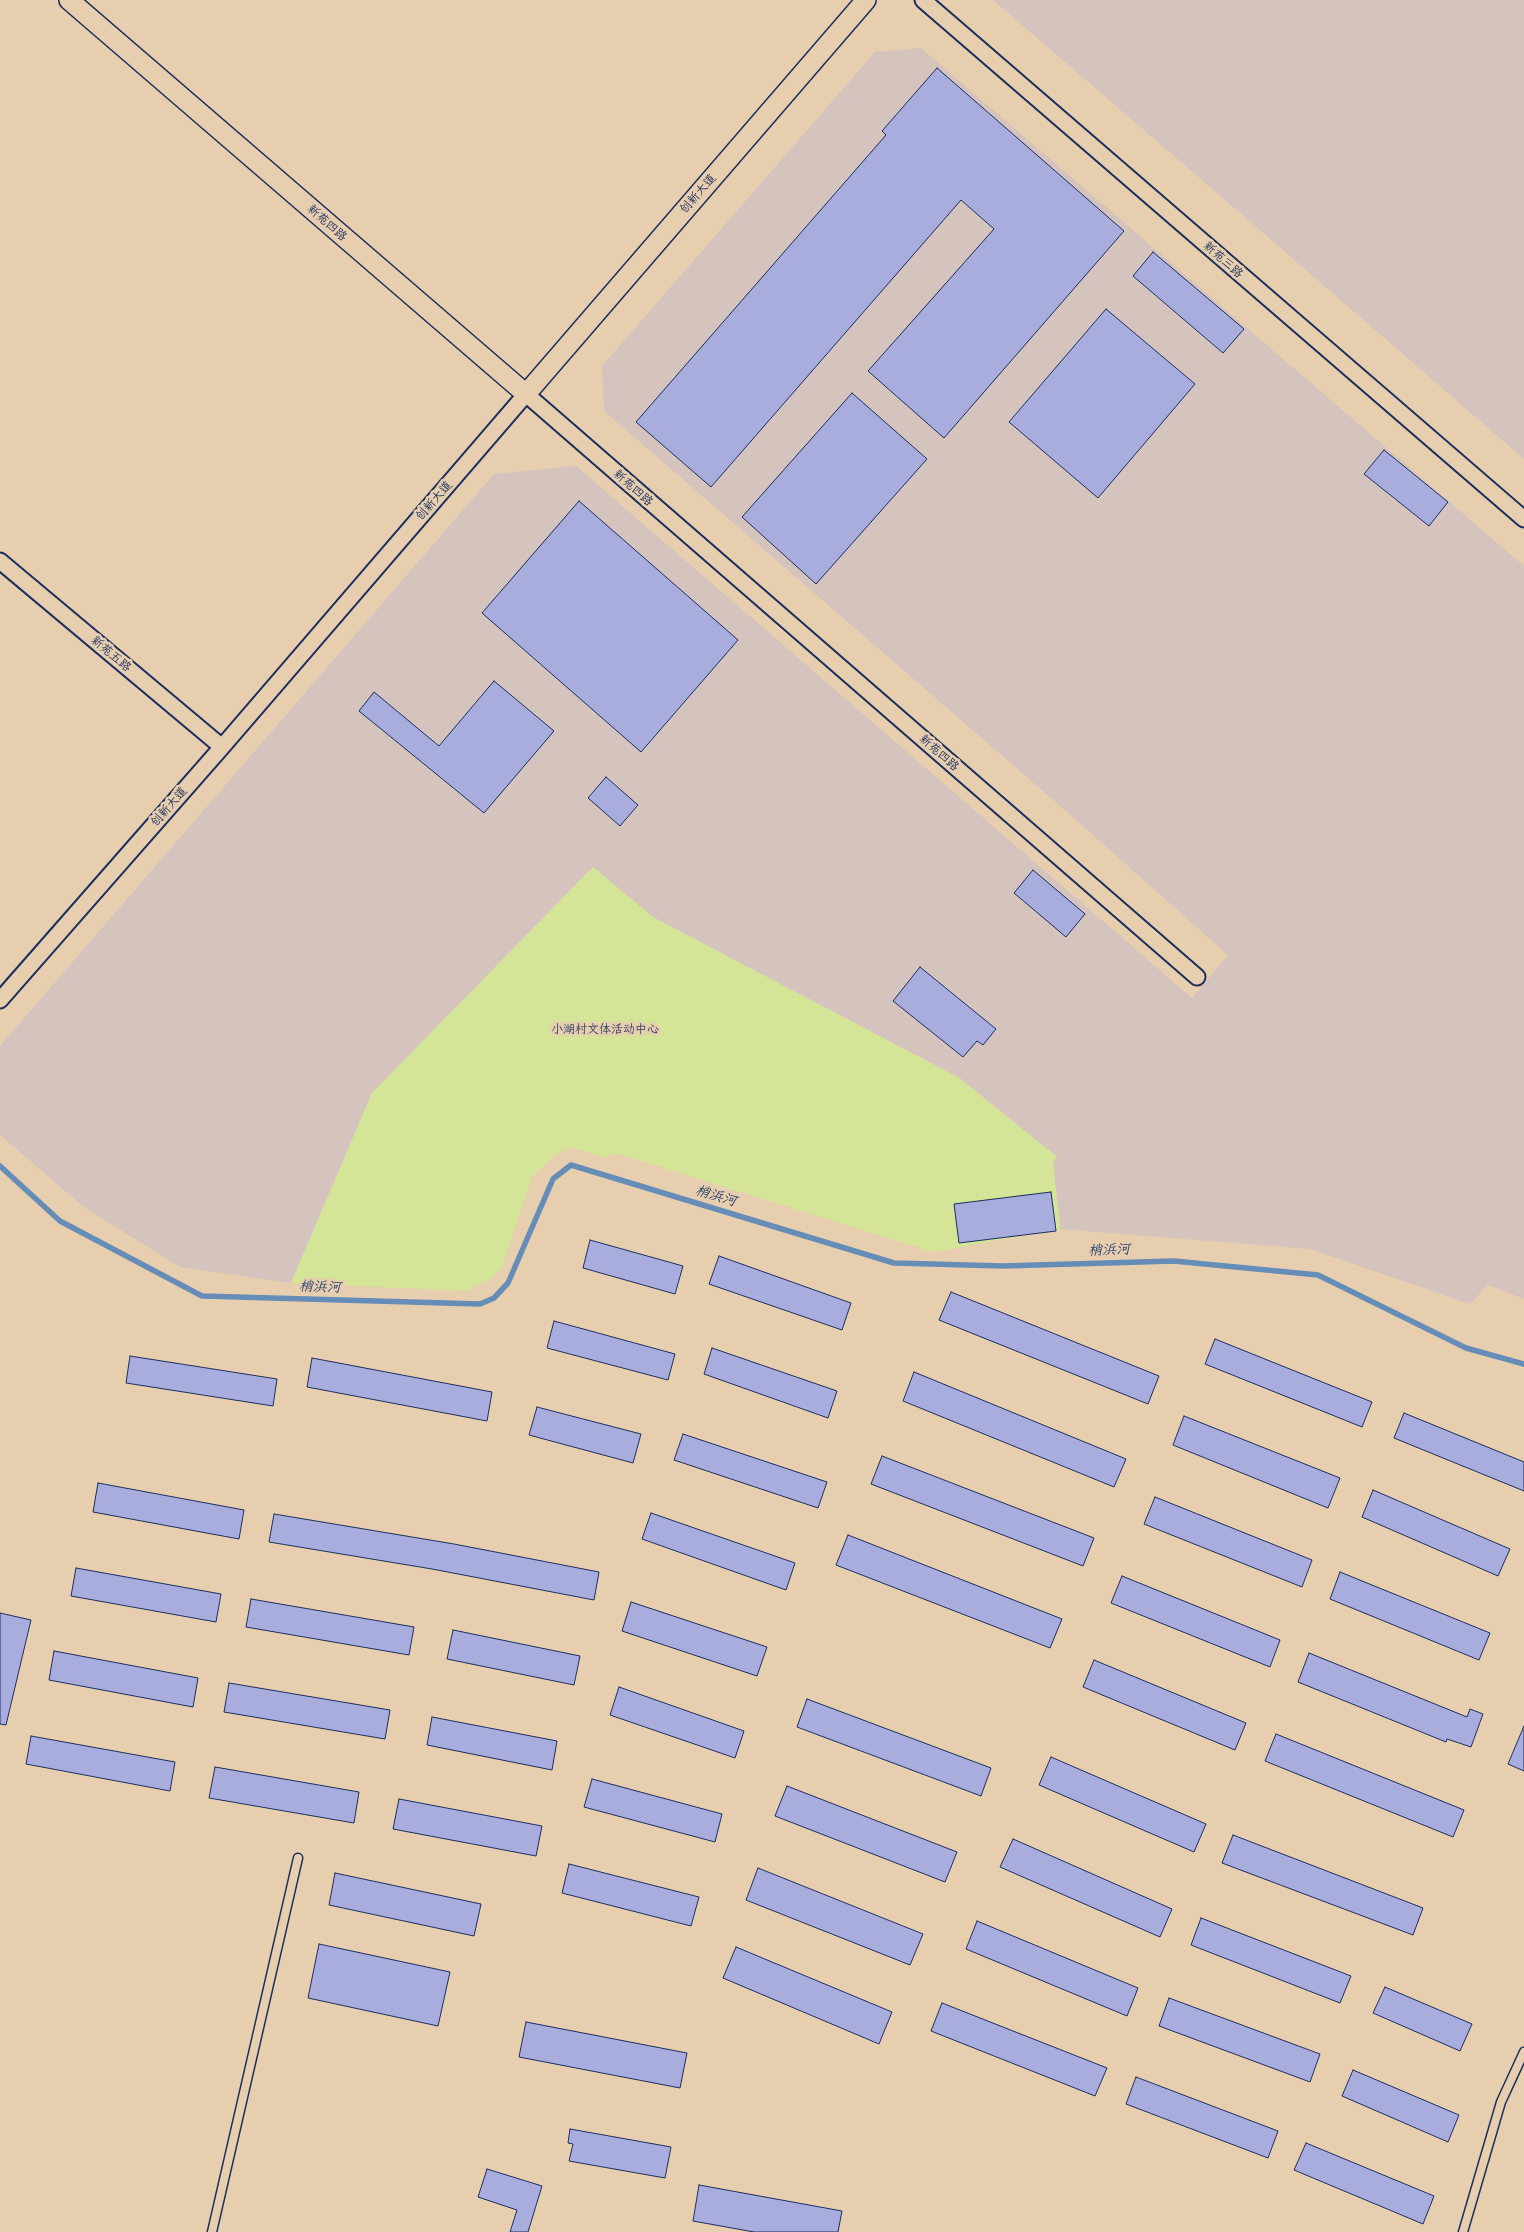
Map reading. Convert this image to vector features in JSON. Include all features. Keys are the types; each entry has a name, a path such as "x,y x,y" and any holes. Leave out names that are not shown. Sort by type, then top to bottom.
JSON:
{"street":[{"name":"新苑四路","path":"69,0 1196,976"},
{"name":"创新大道","path":"0,1000 222,747 866,0"},
{"name":"新苑三路","path":"923,0 1524,519"},
{"name":"新苑五路","path":"0,561 222,747"}],"lane":[{"path":"212,2232 298,1858"},
{"path":"1463,2232 1501,2102 1524,2052"}],"shaded area":[{"path":"993,0 1524,0 1524,459 1254,225"},
{"path":"921,48 1524,566 1524,1299 1488,1285 1470,1304 1310,1249 1060,1229 1053,1161 1057,1157 960,1078 652,917 593,867 372,1093 291,1283 180,1267 85,1208 0,1135 0,1046 494,474 576,466 1192,998 1228,955 1059,805 604,411 602,366 875,52"}],"green space":[{"name":"小湖村文体活动中心","path":"593,867 653,917 959,1078 1057,1157 1053,1162 1060,1229 933,1252 619,1154 602,1157 571,1147 553,1156 532,1177 502,1267 490,1279 466,1291 291,1283 372,1093"}],"building":[{"path":"937,68 1124,231 944,438 868,371 994,229 961,200 711,487 636,422 886,135 882,131"},
{"path":"1153,252 1244,329 1223,353 1133,276"},
{"path":"1106,309 1195,384 1098,498 1009,422"},
{"path":"852,393 927,459 816,584 742,517"},
{"path":"1384,450 1448,502 1429,526 1364,474"},
{"path":"579,501 738,640 641,752 482,613"},
{"path":"494,681 554,731 484,813 359,711 374,692 439,746"},
{"path":"606,777 638,805 620,826 588,798"},
{"path":"1033,870 1085,914 1066,937 1014,893"},
{"path":"920,967 996,1029 983,1045 977,1041 963,1057 893,1001"},
{"path":"1051,1192 1056,1231 959,1243 954,1204"},
{"path":"590,1240 683,1266 675,1294 583,1268"},
{"path":"719,1256 851,1303 842,1330 709,1284"},
{"path":"951,1292 1159,1376 1148,1404 939,1320"},
{"path":"554,1321 675,1354 668,1380 547,1348"},
{"path":"1215,1339 1372,1402 1362,1427 1205,1364"},
{"path":"712,1348 837,1391 828,1418 704,1374"},
{"path":"130,1356 277,1379 273,1406 126,1383"},
{"path":"312,1358 492,1392 487,1421 307,1387"},
{"path":"914,1372 1126,1459 1114,1487 903,1401"},
{"path":"537,1407 641,1434 633,1463 529,1435"},
{"path":"1404,1413 1524,1462 1524,1491 1394,1438"},
{"path":"1184,1416 1340,1478 1328,1508 1173,1445"},
{"path":"683,1434 827,1482 818,1508 674,1460"},
{"path":"882,1456 1094,1538 1083,1566 871,1484"},
{"path":"98,1483 244,1510 239,1539 93,1512"},
{"path":"1373,1490 1510,1549 1498,1576 1362,1517"},
{"path":"1155,1497 1312,1560 1302,1587 1144,1524"},
{"path":"651,1513 795,1563 786,1590 642,1539"},
{"path":"274,1514 454,1544 599,1572 594,1600 432,1569 269,1542"},
{"path":"848,1535 1062,1619 1050,1648 836,1565"},
{"path":"76,1568 221,1594 216,1622 71,1596"},
{"path":"1340,1572 1490,1633 1479,1660 1330,1599"},
{"path":"1122,1576 1280,1640 1270,1667 1111,1603"},
{"path":"251,1599 414,1627 409,1655 246,1627"},
{"path":"631,1602 767,1647 757,1676 622,1631"},
{"path":"0,1613 31,1620 6,1725 0,1724"},
{"path":"453,1630 580,1656 574,1685 447,1659"},
{"path":"54,1651 198,1678 193,1707 49,1680"},
{"path":"1309,1653 1467,1717 1470,1709 1483,1714 1471,1747 1447,1739 1446,1742 1298,1682"},
{"path":"1094,1660 1246,1723 1235,1750 1083,1687"},
{"path":"229,1683 390,1710 385,1739 224,1712"},
{"path":"619,1687 744,1731 735,1758 610,1715"},
{"path":"807,1699 991,1768 981,1796 797,1727"},
{"path":"432,1717 557,1741 552,1770 427,1745"},
{"path":"1524,1726 1524,1771 1508,1764"},
{"path":"1276,1734 1464,1810 1453,1837 1265,1761"},
{"path":"31,1736 175,1762 170,1791 26,1764"},
{"path":"1051,1757 1206,1824 1194,1852 1039,1785"},
{"path":"215,1767 359,1792 354,1823 209,1798"},
{"path":"592,1779 722,1814 715,1842 584,1807"},
{"path":"787,1786 957,1852 945,1882 775,1816"},
{"path":"399,1799 542,1826 536,1856 393,1829"},
{"path":"1233,1835 1423,1908 1413,1935 1222,1863"},
{"path":"1013,1839 1172,1909 1160,1937 1000,1867"},
{"path":"569,1864 699,1897 691,1926 562,1893"},
{"path":"758,1868 923,1934 910,1965 746,1900"},
{"path":"335,1873 481,1904 474,1936 329,1905"},
{"path":"1201,1918 1351,1976 1340,2003 1191,1945"},
{"path":"977,1921 1138,1988 1127,2016 966,1949"},
{"path":"319,1944 450,1972 438,2026 308,1998"},
{"path":"736,1947 892,2012 879,2044 723,1978"},
{"path":"1385,1987 1472,2024 1460,2051 1373,2013"},
{"path":"1169,1998 1320,2054 1310,2082 1159,2026"},
{"path":"942,2003 1107,2068 1095,2096 931,2031"},
{"path":"526,2022 687,2053 680,2088 519,2057"},
{"path":"1353,2070 1459,2115 1448,2142 1342,2096"},
{"path":"1136,2077 1278,2131 1268,2158 1126,2104"},
{"path":"570,2129 671,2147 665,2178 569,2161 573,2144 568,2143"},
{"path":"1306,2143 1434,2196 1423,2224 1294,2170"},
{"path":"487,2169 542,2186 528,2232 510,2232 517,2210 478,2197"},
{"path":"699,2185 842,2211 838,2232 754,2232 693,2221"}],"waterway":[{"name":"梢浜河","path":"0,1166 60,1221 202,1296 480,1304 494,1298 508,1283 553,1179 571,1165 894,1263 1003,1266 1174,1261 1318,1275 1466,1348 1524,1364"}]}
